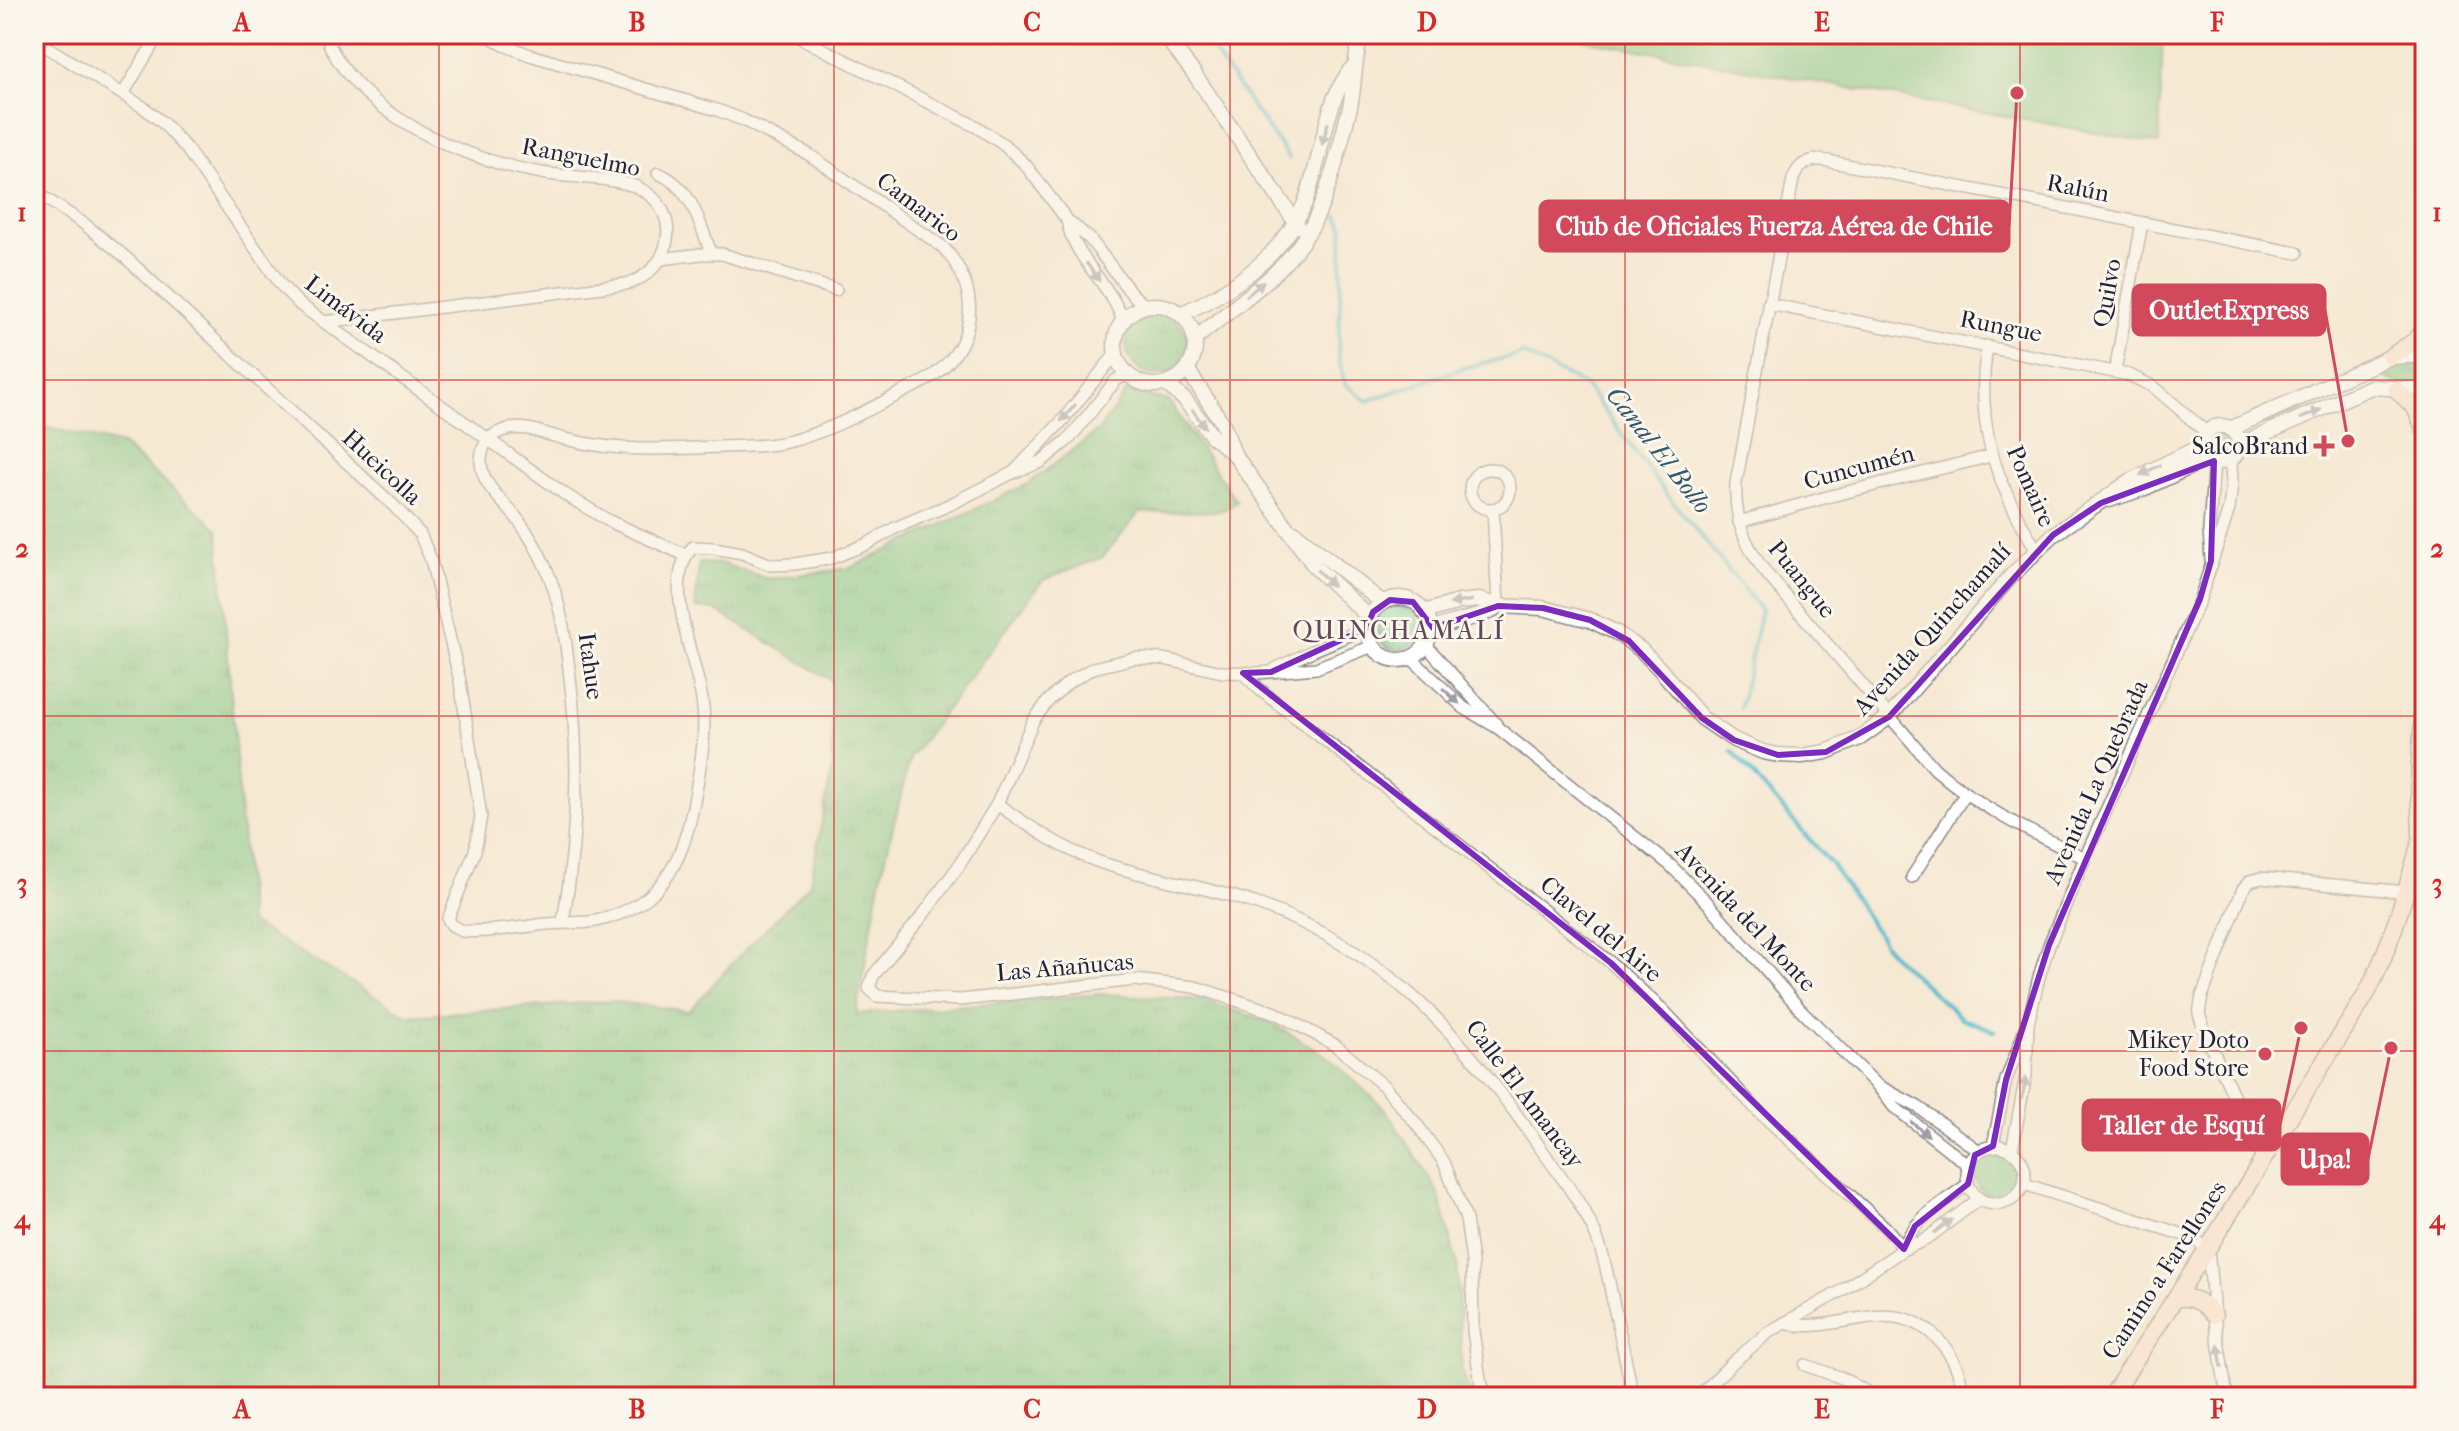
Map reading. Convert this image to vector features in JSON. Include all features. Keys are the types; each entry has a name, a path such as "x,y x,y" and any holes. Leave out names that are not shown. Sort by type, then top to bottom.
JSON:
{"main road":[{"path":"2390,357 2415,341 2425,330"},
{"path":"2390,388 2415,408 2425,430"},
{"name":"Camino a Farellones","path":"2111,1397 2367,993 2388,949 2423,832 2420,757 2425,681"},
{"path":"2176,1298 2195,1300 2214,1315"}],"street":[{"path":"123,94 159,34"},
{"name":"Ranguelmo","path":"325,34 342,67 360,88 430,136 508,166 630,185 648,194 661,209 667,226 667,243 661,259"},
{"name":"Camarico","path":"486,34 530,55 717,110 788,143 943,247 964,277 970,311 966,332 958,349 933,376 823,430 795,440 766,445 629,450 584,445 519,426 499,431 488,439"},
{"path":"793,34 990,135 1015,154 1034,174 1067,220 1090,239 1131,293 1145,306"},
{"path":"1163,34 1193,72 1306,235"},
{"path":"1195,339 1276,271 1306,235 1320,208 1335,162 1351,102 1354,62 1361,34"},
{"name":"Limávida","path":"35,37 123,94 175,135 281,285 299,304 588,508 631,532 685,555"},
{"path":"1180,314 1244,277 1274,249 1295,221 1311,181 1335,97 1354,62"},
{"name":"Ralún","path":"1805,163 1822,160 2297,253"},
{"name":"Puangue","path":"1805,163 1793,179 1736,483 1739,522 1747,545 1766,573 1935,769 1965,794 2085,858"},
{"path":"658,173 674,181 687,195 711,253"},
{"name":"Hueicolla","path":"34,191 83,223 124,256 394,506 420,534 431,560 460,681 481,816 475,851 448,919 462,931 563,922"},
{"path":"1067,220 1075,246 1117,305 1123,322"},
{"name":"Quilvo","path":"2115,371 2142,223"},
{"path":"324,322 626,284 650,273 661,259 711,253 732,256 836,290"},
{"name":"Rungue","path":"1768,304 2129,375 2154,387 2208,449"},
{"path":"1145,306 1167,307 1180,314 1190,325 1195,339 1187,369 1165,383 1145,383 1128,374 1117,352 1117,333 1123,322 1145,306"},
{"name":"Pomaire","path":"1987,346 1983,402 1991,456 2011,506 2036,549"},
{"path":"1012,473 1070,412 1117,352"},
{"path":"2230,429 2390,357 2425,355"},
{"path":"2374,366 2373,379 2390,388"},
{"path":"1187,369 1223,424 1234,454"},
{"path":"563,922 595,921 632,908 667,881 681,852 694,806 702,756 703,702 678,600 685,555 693,547 742,553 771,565 832,558 1041,462 1061,448 1118,378 1128,374"},
{"path":"1165,383 1185,400 1212,436 1234,454 1315,567 1369,622 1373,646 1379,652 1394,659 1410,657 1427,638 1424,612 1405,599 1390,600 1383,603 1369,622 1271,672"},
{"path":"2239,445 2371,387 2425,390"},
{"path":"2218,426 2235,433 2239,445 2231,460 2225,462 2208,449 2218,426"},
{"name":"Itahue","path":"488,439 482,455 483,475 521,524 540,555 557,599 564,629 574,706 577,778 573,851 563,922"},
{"name":"Avenida Quinchamalí","path":"1424,612 1474,600 1498,606 1559,611 1590,620 1617,633 1650,658 1711,725 1734,740 1763,752 1802,756 1826,752 1860,738 1889,717 2036,549 2070,522 2140,475 2208,449"},
{"name":"Avenida La Quebrada","path":"2208,449 2211,561"},
{"name":"Cuncumén","path":"1739,522 1991,456"},
{"name":"Avenida La Quebrada","path":"1993,1146 2010,1068 2028,1024 2049,945 2188,629 2219,543 2229,509 2231,460"},
{"path":"1493,509 1498,606"},
{"path":"1290,530 1383,603"},
{"name":"Avenida Quinchamalí","path":"1427,638 1454,621 1484,615 1498,606"},
{"name":"Avenida del Monte","path":"1427,638 1498,728"},
{"path":"997,804 1033,721 1058,690 1081,674 1106,663 1150,658 1180,661 1222,672 1271,672 1316,668 1373,646"},
{"name":"Avenida del Monte","path":"1410,657 1464,708 1498,728 1670,865 1706,901 1801,1010 1878,1086 1894,1107 1968,1165"},
{"name":"Clavel del Aire","path":"1243,673 1259,689 1611,963 1664,1011 1738,1091 1886,1228 1904,1249"},
{"path":"1912,877 1965,794"},
{"name":"Las Añañucas","path":"997,804 960,864 873,976 869,988 877,996 961,1000 1121,981 1150,981 1195,987 1276,1013 1335,1045 1384,1086 1444,1162 1466,1219 1472,1261 1473,1331 1480,1379 1486,1397"},
{"name":"Calle El Amancay","path":"997,804 1053,841 1089,858 1223,892 1296,920 1366,960 1437,1017 1493,1080 1586,1214 1607,1270 1633,1397"},
{"path":"2423,832 2425,880"},
{"path":"2263,1161 2199,1014 2202,996 2243,889 2250,881 2261,878 2406,892"},
{"name":"Avenida La Quebrada","path":"2012,1150 2026,1075 2028,1024"},
{"name":"Avenida del Monte","path":"1878,1086 1918,1107 1979,1151"},
{"path":"1993,1146 2012,1150 2022,1162 2025,1177 2016,1196 2005,1203 1991,1204 1979,1199 1968,1184 1968,1165 1979,1151 1993,1146"},
{"path":"1904,1249 1915,1226 1968,1184"},
{"path":"2024,1184 2190,1237 2208,1248 2214,1315 2227,1397"},
{"path":"1698,1397 1750,1347 1784,1323 1841,1291 1904,1249 1925,1240 1979,1199"},
{"path":"1784,1323 1808,1326 1877,1315 1918,1325 1937,1338 1948,1352 1960,1378 1963,1397"},
{"path":"1805,1365 1842,1378 1876,1397"}],"highlighted area":[{"path":"2214,461 2211,561 2200,599 2049,945 2006,1080 1993,1146 1975,1155 1968,1184 1915,1226 1904,1249 1611,963 1243,673 1271,672 1367,628 1373,612 1390,600 1413,602 1433,628 1498,606 1543,608 1590,620 1629,641 1702,718 1734,740 1778,755 1826,752 1889,717 2053,535 2101,503"}],"green space":[{"path":"1574,34 2163,34 2159,144 1589,41"},
{"path":"1157,313 1179,322 1188,344 1179,366 1157,375 1135,366 1126,344 1135,322"},
{"path":"2396,361 2425,362 2425,383 2399,382 2376,370"},
{"path":"2363,375 2366,380 2267,427 2264,420"},
{"path":"1127,391 1169,401 1237,502 1221,511 1139,513 1103,557 1043,580 910,758 881,876 856,1014 1101,994 1204,1000 1270,1022 1328,1057 1385,1109 1438,1192 1457,1263 1462,1370 1471,1397 34,1397 34,424 122,445 218,529 249,922 409,1016 610,1001 689,1011 810,884 833,764 831,680 715,610 695,608 699,563 724,564 768,579 850,568 1028,484 1099,430"},
{"path":"2220,435 2227,438 2230,445 2227,452 2220,455 2213,452 2210,445 2213,438"},
{"path":"1398,606 1413,613 1420,628 1413,643 1398,650 1383,643 1376,628 1383,613"},
{"path":"1996,1154 2011,1160 2017,1175 2011,1190 1996,1196 1981,1190 1975,1175 1981,1160"}],"waterway":[{"name":"Canal El Bollo","path":"1201,34 1289,158"},
{"name":"Canal El Bollo","path":"1337,215 1343,227 1338,355 1345,384 1367,401 1463,368 1523,354 1585,385 1665,492 1761,610 1740,708"},
{"name":"Canal El Bollo","path":"1732,751 1832,865 1891,954 1961,1018 1995,1031"}],"place":[{"name":"Club de Oficiales Fuerza Aérea de Chile","path":"2017,93"},
{"name":"OutletExpress","path":"2348,441"},
{"name":"SalcoBrand","path":"2324,446"},
{"name":"Taller de Esquí","path":"2301,1028"},
{"name":"Upa!","path":"2391,1048"},
{"name":"Mikey Doto Food Store","path":"2265,1054"}],"district":[{"name":"QUINCHAMALÍ","path":"1399,630"}]}
